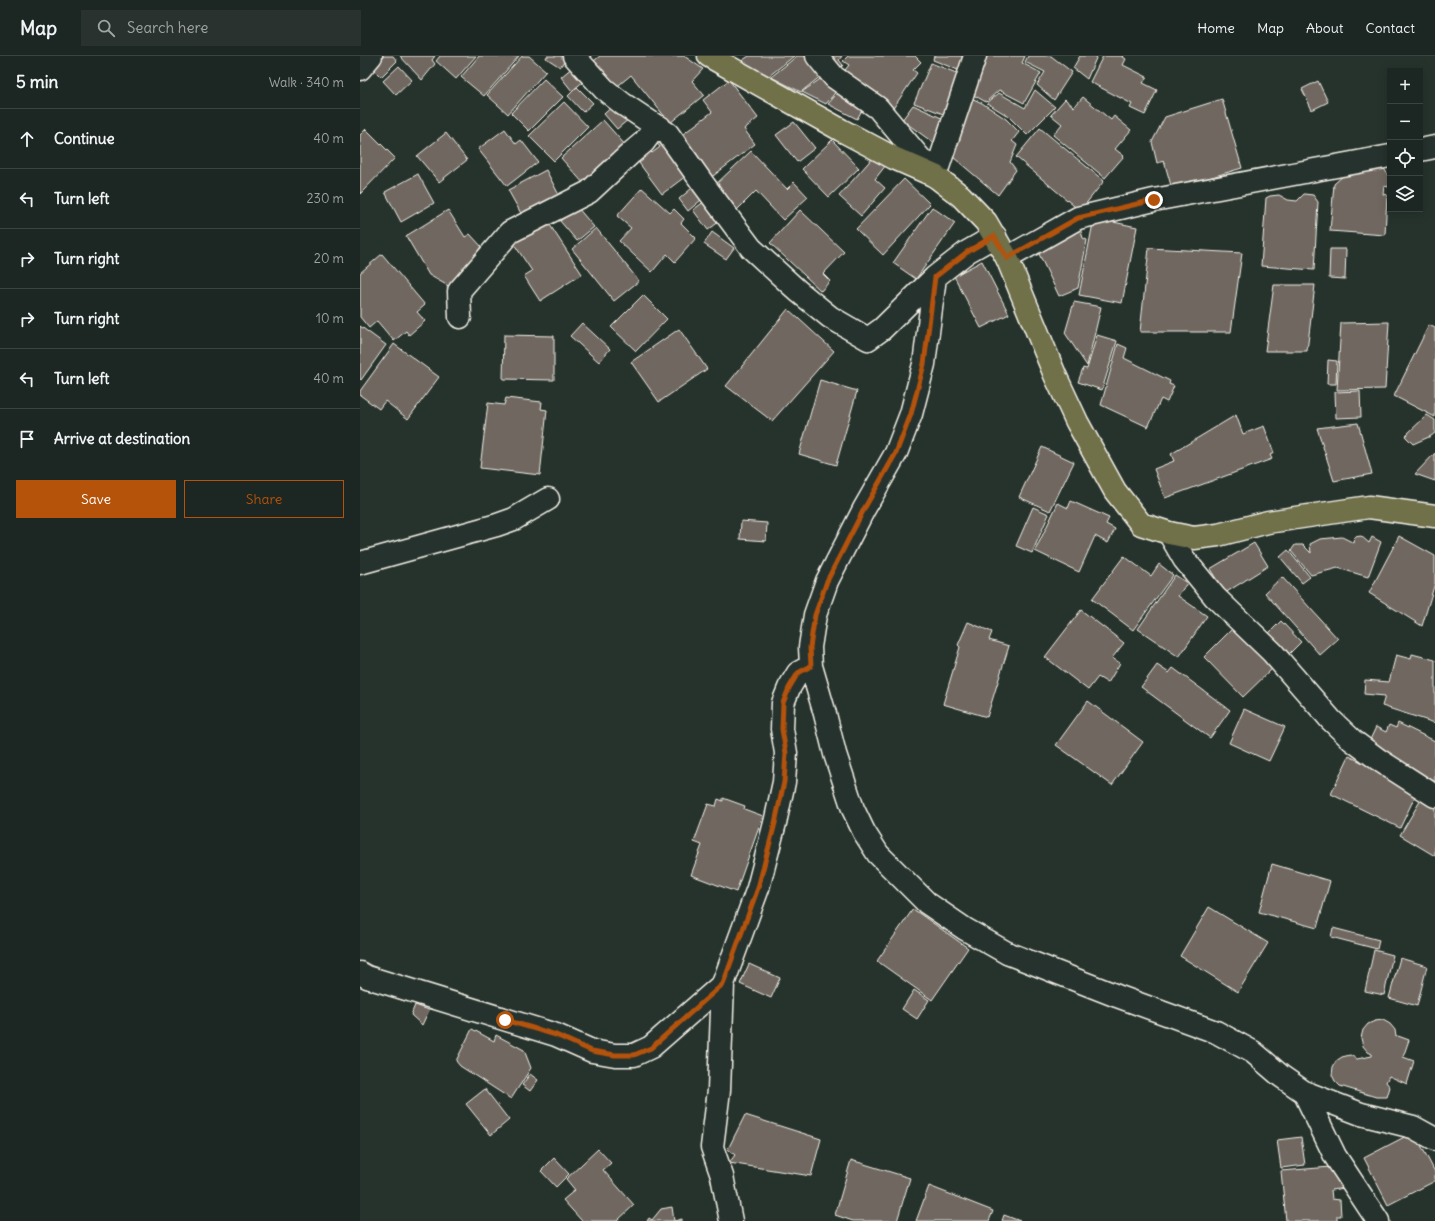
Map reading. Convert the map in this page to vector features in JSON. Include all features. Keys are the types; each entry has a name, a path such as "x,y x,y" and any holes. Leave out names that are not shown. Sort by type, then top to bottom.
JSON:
{"main road":[{"path":"719,58 854,137 894,158 935,176 961,196 986,222 1007,258 1055,375 1077,422 1115,491 1141,524 1169,533 1194,538 1268,522 1369,507 1435,516"}],"street":[{"path":"360,69 371,56"},
{"path":"574,56 604,88 623,104 660,127 668,134 751,248 798,291 830,317 868,339 882,329 935,277 967,252 994,236"},
{"path":"817,56 834,77 878,108 935,176"},
{"path":"935,176 975,56"},
{"path":"460,317 459,291 510,232 589,192 644,142 653,130 660,127"},
{"path":"1423,149 1435,147"},
{"path":"1007,258 1078,218 1154,200 1387,157"},
{"path":"935,277 924,364 911,414 896,453 864,509 827,581 815,615 810,647 811,666 835,754 852,809 858,820 878,854 927,903 965,929 1007,952 1117,996 1216,1032 1253,1052 1281,1076 1304,1092 1361,1114 1413,1127 1435,1139"},
{"path":"360,563 514,520 548,499"},
{"path":"1169,533 1184,559 1215,597 1272,652 1331,720 1357,744 1435,796"},
{"path":"731,1221 722,1176 712,1147 719,1090 723,984 758,888 784,782 786,753 782,729 783,703 789,688 798,673 811,666"},
{"path":"360,973 367,977 556,1035 592,1051 615,1055 634,1055 651,1048 723,984"},
{"path":"1304,1092 1335,1156 1378,1221"}],"building":[{"path":"377,56 393,56 397,61 381,77 368,64"},
{"path":"400,56 435,56 432,60 435,64 422,80"},
{"path":"440,56 476,56 456,79 436,61"},
{"path":"479,56 519,56 484,96 461,77"},
{"path":"522,56 529,56 546,71 508,114 487,95"},
{"path":"547,56 567,57 560,67 546,58"},
{"path":"600,56 684,56 703,69 692,81 704,95 670,123 631,75 614,89 590,64"},
{"path":"749,56 794,56 769,76 740,62"},
{"path":"797,56 807,56 822,75 801,92 771,77"},
{"path":"825,56 842,56 839,60 843,65 839,70"},
{"path":"848,56 915,56 921,62 913,70 917,73 892,110 842,74 849,65 843,61"},
{"path":"934,56 968,56 963,72 933,60"},
{"path":"982,56 1025,56 1022,63 1041,73 1024,103 999,90 986,102 968,92"},
{"path":"1028,56 1051,56 1072,72 1054,100 1037,85 1045,72 1025,62"},
{"path":"1080,56 1097,56 1087,79 1073,68"},
{"path":"1103,56 1124,56 1123,57 1126,59 1123,65 1147,77 1143,83 1157,90 1145,115 1130,108 1132,104 1090,82"},
{"path":"931,63 964,76 946,115 914,103"},
{"path":"399,66 412,80 396,95 383,81"},
{"path":"574,66 585,80 572,91 561,77"},
{"path":"823,77 838,89 826,104 802,92"},
{"path":"544,79 563,97 529,131 511,113"},
{"path":"729,80 758,118 744,129 755,144 709,179 678,138 712,112 703,100"},
{"path":"1318,81 1328,102 1312,110 1302,89"},
{"path":"577,87 593,103 583,112 568,96"},
{"path":"840,90 865,105 857,119 828,104"},
{"path":"1035,90 1055,107 1027,135 1008,116 987,103 999,93 1025,108"},
{"path":"967,96 982,103 1006,119 1019,132 1012,141 1017,145 1010,162 1016,170 998,195 947,152"},
{"path":"1083,97 1111,120 1114,116 1131,130 1115,149 1124,156 1105,178 1053,135 1062,124 1051,115 1065,99 1074,107"},
{"path":"1222,99 1242,168 1172,189 1164,161 1157,163 1152,142 1165,117"},
{"path":"564,102 588,127 554,161 529,136"},
{"path":"615,104 629,119 617,129 604,114"},
{"path":"913,105 948,121 935,144 902,120"},
{"path":"603,120 626,146 584,184 561,158"},
{"path":"794,122 815,148 797,162 776,135"},
{"path":"1040,128 1104,181 1080,211 1016,157"},
{"path":"366,129 395,158 360,194 360,135"},
{"path":"505,129 516,144 521,140 538,162 507,186 478,149"},
{"path":"446,133 467,160 439,182 417,156"},
{"path":"661,135 690,173 662,194 639,163 643,160 638,154 647,148 652,153 660,147 654,140"},
{"path":"832,140 859,168 829,197 802,169"},
{"path":"751,151 787,189 794,182 808,197 783,220 756,191 736,211 713,187"},
{"path":"875,155 886,165 875,179 885,188 861,216 839,196"},
{"path":"1383,167 1387,173 1387,187 1384,186 1383,194 1387,195 1385,235 1330,231 1334,184 1344,175"},
{"path":"546,170 560,197 523,217 508,190"},
{"path":"418,174 434,203 401,222 385,192"},
{"path":"904,179 930,204 883,255 856,229"},
{"path":"698,183 707,195 688,211 679,199"},
{"path":"642,188 670,213 674,209 684,219 681,223 696,238 675,262 667,254 652,272 619,241 631,228 617,216"},
{"path":"1304,194 1313,195 1318,202 1314,270 1261,266 1266,198 1279,195 1288,200 1297,201"},
{"path":"709,198 724,218 708,230 693,210"},
{"path":"577,207 594,227 577,241 560,221"},
{"path":"932,207 955,223 916,279 893,263"},
{"path":"448,210 465,237 470,234 481,246 476,255 450,287 429,275 406,236"},
{"path":"800,210 844,252 823,274 830,281 821,291 770,243"},
{"path":"1094,218 1137,227 1122,303 1079,295"},
{"path":"546,219 582,274 540,301 524,276 532,271 512,241"},
{"path":"1079,225 1083,238 1087,240 1078,288 1059,296 1039,254 1048,237"},
{"path":"596,228 639,281 614,301 572,249"},
{"path":"712,232 734,248 726,259 704,244"},
{"path":"1149,248 1242,253 1231,332 1140,332"},
{"path":"1330,249 1346,249 1345,279 1329,278"},
{"path":"382,254 425,305 417,312 425,321 409,335 406,331 394,341 377,321 369,328 360,317 360,273"},
{"path":"982,261 1009,314 981,328 954,276"},
{"path":"1274,285 1315,285 1307,351 1265,351"},
{"path":"643,295 667,319 636,351 611,327"},
{"path":"1074,302 1101,307 1087,366 1065,333"},
{"path":"788,309 834,351 772,421 726,386"},
{"path":"1389,322 1385,389 1337,390 1341,323"},
{"path":"582,323 610,349 599,362 570,336"},
{"path":"1429,325 1435,328 1435,417 1394,396"},
{"path":"360,326 386,345 361,380 360,379"},
{"path":"679,329 707,369 659,402 631,362"},
{"path":"504,335 554,336 554,380 503,379"},
{"path":"1097,335 1117,341 1102,390 1078,382 1083,368 1087,369"},
{"path":"394,344 439,377 408,419 385,401 379,409 360,395 360,391"},
{"path":"1118,344 1127,348 1124,358 1170,381 1169,384 1174,386 1167,402 1161,399 1148,427 1101,405"},
{"path":"1328,360 1337,361 1336,384 1327,384"},
{"path":"820,380 857,391 836,465 799,454"},
{"path":"1360,391 1361,417 1336,418 1335,392"},
{"path":"506,398 542,402 541,409 547,410 540,475 480,468 488,403 504,405"},
{"path":"1236,415 1243,434 1264,426 1274,453 1270,455 1272,459 1165,498 1154,469 1174,461 1171,454"},
{"path":"1427,415 1435,420 1435,433 1413,444 1405,436"},
{"path":"1358,423 1372,474 1334,481 1317,428"},
{"path":"1042,447 1074,462 1050,511 1019,497"},
{"path":"1435,453 1435,481 1415,474"},
{"path":"1071,501 1109,518 1106,524 1115,529 1108,543 1095,536 1079,572 1035,551 1058,503 1068,508"},
{"path":"1033,507 1049,514 1032,553 1016,546"},
{"path":"741,521 767,523 766,541 740,539"},
{"path":"1361,536 1369,543 1372,537 1381,542 1368,577 1338,568 1311,575 1291,551 1295,545 1303,545 1311,553 1310,544 1320,539 1342,537 1354,543 1355,537"},
{"path":"1399,536 1435,556 1435,583 1422,626 1369,593"},
{"path":"1254,543 1268,566 1225,593 1210,569"},
{"path":"1288,550 1310,577 1302,583 1280,557"},
{"path":"1124,556 1151,576 1159,564 1173,575 1133,630 1092,599"},
{"path":"1175,575 1187,583 1178,596 1207,616 1179,657 1138,629"},
{"path":"1282,577 1338,639 1320,655 1265,593"},
{"path":"1081,610 1124,643 1112,658 1120,663 1108,683 1098,677 1088,690 1045,657"},
{"path":"1281,621 1301,642 1285,658 1264,638"},
{"path":"968,622 992,632 989,640 1009,646 987,717 943,704 960,647 958,645"},
{"path":"1233,628 1273,668 1243,697 1204,657"},
{"path":"1412,654 1435,660 1435,723 1382,706 1385,696 1364,694 1365,680 1389,682 1396,655 1411,659"},
{"path":"1157,665 1169,673 1173,668 1230,710 1210,738 1141,687"},
{"path":"1088,701 1143,742 1112,785 1056,745"},
{"path":"1244,709 1285,727 1269,761 1229,743"},
{"path":"1398,723 1435,741 1435,784 1368,744 1376,727 1386,732 1389,725 1396,728"},
{"path":"1349,756 1418,790 1400,828 1331,794"},
{"path":"723,798 745,806 744,809 763,816 736,892 691,875 702,845 694,842 708,804 716,806 718,799 723,801"},
{"path":"1422,798 1435,806 1435,856 1400,835"},
{"path":"1272,864 1330,881 1317,928 1259,912"},
{"path":"1209,907 1268,943 1238,992 1180,956"},
{"path":"913,909 968,948 932,1000 877,961"},
{"path":"1333,928 1379,940 1377,949 1331,937"},
{"path":"1374,950 1393,955 1384,995 1365,991"},
{"path":"1400,958 1427,966 1417,1006 1389,998"},
{"path":"749,964 780,978 771,998 740,984"},
{"path":"914,990 929,1000 917,1019 902,1009"},
{"path":"415,1005 429,1010 422,1025 411,1015"},
{"path":"1383,1020 1390,1024 1395,1030 1396,1037 1398,1036 1409,1040 1403,1057 1414,1061 1407,1084 1389,1076 1386,1082 1390,1087 1387,1097 1376,1097 1340,1086 1332,1075 1333,1067 1336,1061 1342,1057 1350,1055 1357,1059 1372,1056 1372,1054 1363,1046 1361,1038 1363,1030 1368,1024"},
{"path":"472,1029 494,1041 496,1035 524,1050 531,1068 511,1099 460,1066 456,1061"},
{"path":"530,1074 538,1080 530,1091 522,1085"},
{"path":"485,1089 509,1120 491,1135 466,1104"},
{"path":"745,1115 821,1139 811,1176 729,1163 735,1155 728,1149"},
{"path":"1414,1132 1435,1172 1435,1181 1388,1205 1364,1158"},
{"path":"1301,1137 1305,1165 1281,1168 1277,1140"},
{"path":"598,1149 611,1163 603,1170 634,1205 617,1221 582,1221 563,1200 575,1190 566,1179"},
{"path":"554,1158 569,1174 556,1187 541,1171"},
{"path":"851,1160 910,1178 897,1221 853,1221 835,1215"},
{"path":"1331,1167 1345,1188 1331,1190 1332,1199 1340,1200 1341,1216 1337,1216 1337,1221 1286,1221 1281,1171"},
{"path":"929,1186 993,1211 989,1221 916,1221"},
{"path":"672,1207 674,1221 647,1221 649,1218 652,1220 661,1209"},
{"path":"1004,1215 1020,1221 1002,1221"}],"route":[{"path":"505,1020 556,1035 592,1051 615,1055 634,1055 651,1048 723,984 758,888 784,782 786,753 782,729 783,703 789,688 798,673 811,666 810,647 815,615 827,581 864,509 896,453 911,414 924,364 935,277 967,252 994,236 1007,258 1078,218 1154,200"}]}
